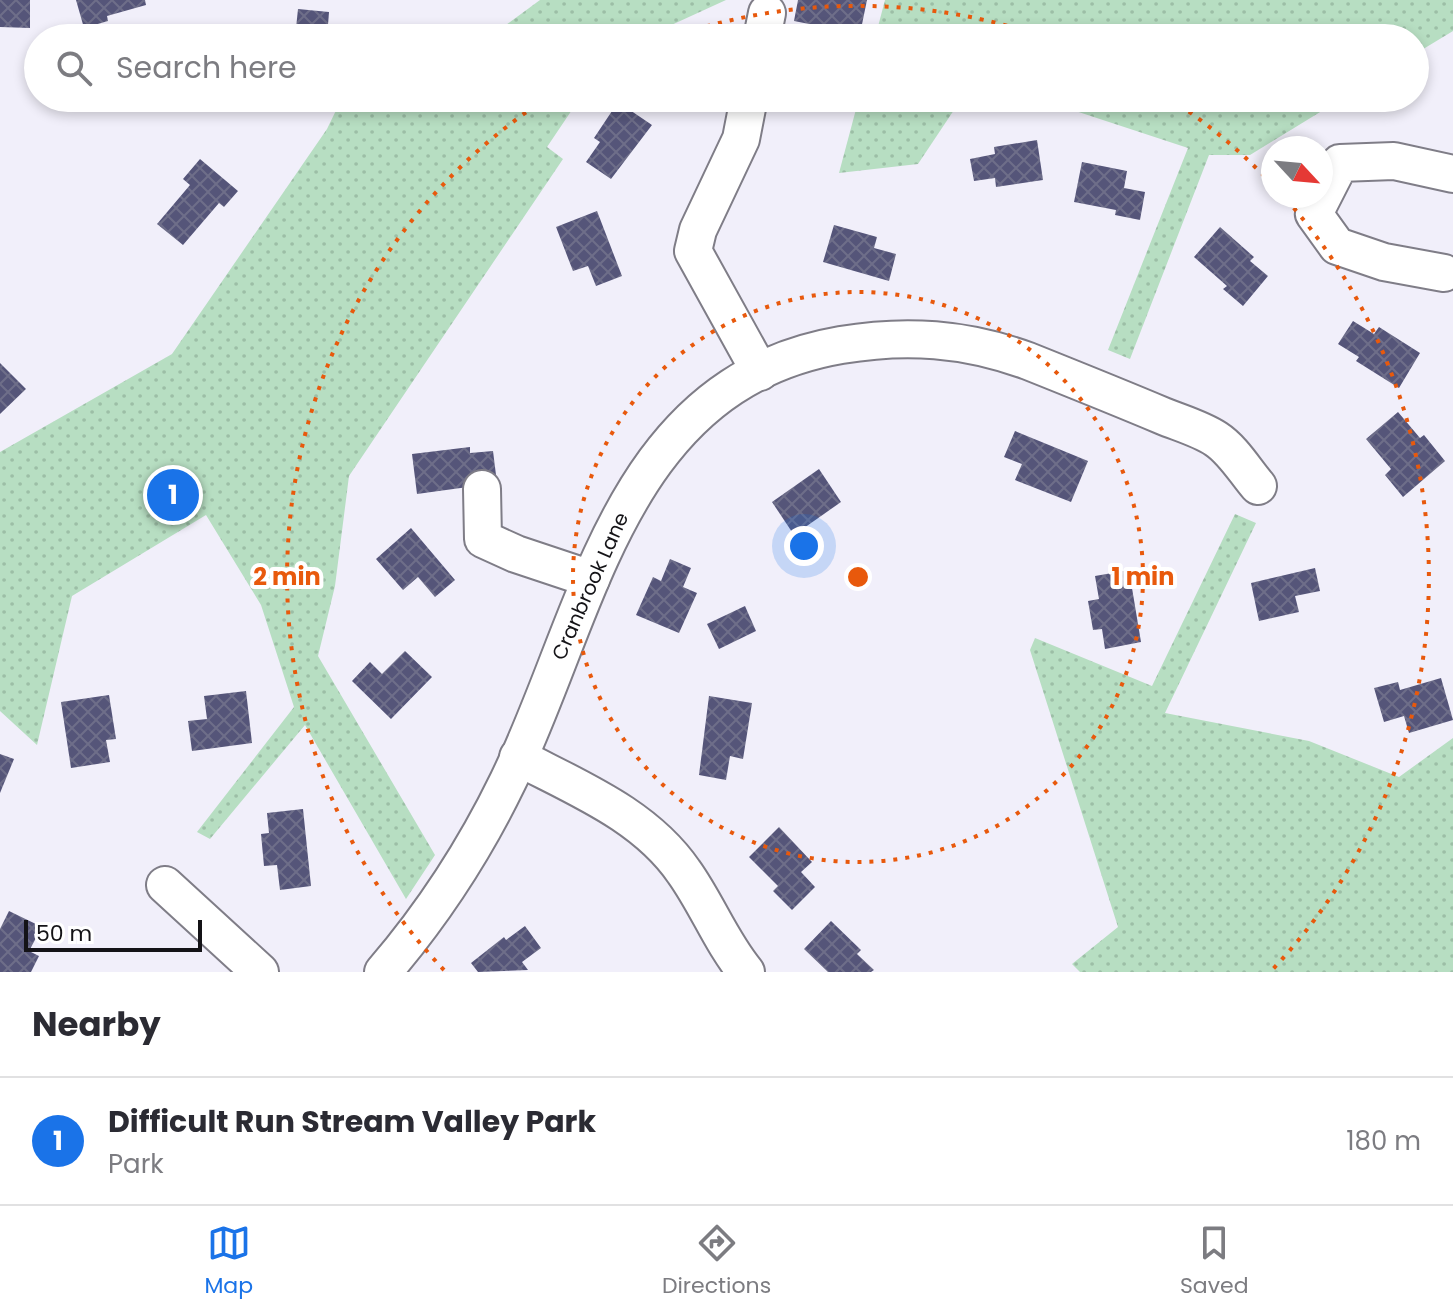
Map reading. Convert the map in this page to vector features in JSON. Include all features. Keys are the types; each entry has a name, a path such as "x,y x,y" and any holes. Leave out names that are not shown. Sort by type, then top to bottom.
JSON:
{"street":[{"path":"746,112 741,139 698,230 693,251 760,372"},
{"path":"1444,273 1384,262 1337,246 1314,214 1340,163 1394,161 1453,174"},
{"name":"Cranbrook Lane","path":"383,972 452,880 508,781 606,541 629,497 657,456 691,420 739,381 823,348 876,339 947,340 983,346 1088,384 1216,438 1258,486"},
{"path":"482,489 483,539 516,554 591,579"},
{"path":"518,757 620,812 665,849 684,871 746,972"},
{"path":"165,885 260,972"}],"green space":[{"path":"540,0 726,0 674,24 507,24"},
{"path":"885,0 1453,0 1453,31 1429,46 1429,24 879,24"},
{"path":"335,112 571,112 547,147 563,159 349,476 335,586 318,656 435,855 406,899 305,725 210,839 197,832 294,707 261,605 206,515 72,596 37,745 0,711 0,452 172,354 327,129"},
{"path":"855,112 953,112 918,164 839,173"},
{"path":"1079,112 1320,112 1281,136 1261,136 1261,148 1250,155 1209,155 1130,359 1108,350 1188,148"},
{"path":"1235,514 1256,523 1165,713 1309,741 1399,777 1453,738 1453,972 1080,972 1072,964 1118,927 1030,650 1035,638 1152,686"}],"building":[{"path":"0,0 30,0 30,24 24,24 24,28 0,27"},
{"path":"76,0 145,0 146,5 107,16 108,21 83,24"},
{"path":"798,0 867,0 862,24 794,21"},
{"path":"298,9 329,12 328,24 296,24"},
{"path":"611,112 633,112 652,125 611,179 586,162 600,142 594,138"},
{"path":"1037,140 1043,180 996,187 995,178 974,181 970,159 995,154 994,147"},
{"path":"200,159 238,191 224,207 219,203 183,245 157,224 190,185 183,179"},
{"path":"1082,162 1127,171 1124,188 1145,192 1140,220 1115,215 1116,210 1074,202"},
{"path":"597,211 622,276 596,286 588,266 573,271 556,227"},
{"path":"834,225 877,237 874,248 896,254 889,281 823,262"},
{"path":"1220,227 1254,257 1250,261 1268,276 1243,306 1223,289 1227,286 1194,257"},
{"path":"1353,321 1374,334 1379,327 1420,353 1399,388 1356,361 1359,357 1338,344"},
{"path":"0,363 26,389 0,414"},
{"path":"1398,412 1420,438 1424,435 1445,461 1403,497 1385,475 1391,469 1366,439"},
{"path":"1015,431 1088,461 1071,502 1015,480 1022,464 1004,457"},
{"path":"470,447 470,453 493,451 497,483 417,494 412,454"},
{"path":"819,469 841,502 794,535 772,502"},
{"path":"411,528 455,580 435,597 418,577 403,590 376,559"},
{"path":"670,559 691,568 683,587 697,593 679,633 636,615 653,577 661,581"},
{"path":"1315,568 1320,591 1295,596 1299,612 1259,621 1251,583"},
{"path":"1129,570 1141,642 1105,649 1102,629 1093,630 1088,601 1099,599 1095,576"},
{"path":"745,606 756,631 719,649 707,624"},
{"path":"405,651 432,677 391,719 352,681 370,662 382,674"},
{"path":"1441,678 1453,720 1409,733 1404,716 1384,722 1374,688 1398,682 1400,690"},
{"path":"246,691 252,743 192,751 188,721 207,719 204,696"},
{"path":"109,695 116,739 106,740 110,762 71,768 61,702"},
{"path":"709,696 752,703 743,759 730,756 726,780 699,775"},
{"path":"0,754 14,759 0,793"},
{"path":"303,809 311,886 280,890 277,865 264,866 261,834 269,833 267,813"},
{"path":"779,827 812,862 801,872 815,887 792,910 773,891 778,886 749,857"},
{"path":"9,911 42,927 29,951 39,956 31,972 0,972 0,929"},
{"path":"831,921 861,950 857,954 874,970 828,972 804,949"},
{"path":"525,926 541,948 522,962 528,970 478,972 471,963 504,937 506,940"}],"place":[{"name":"Difficult Run Stream Valley Park","path":"173,495"}]}
